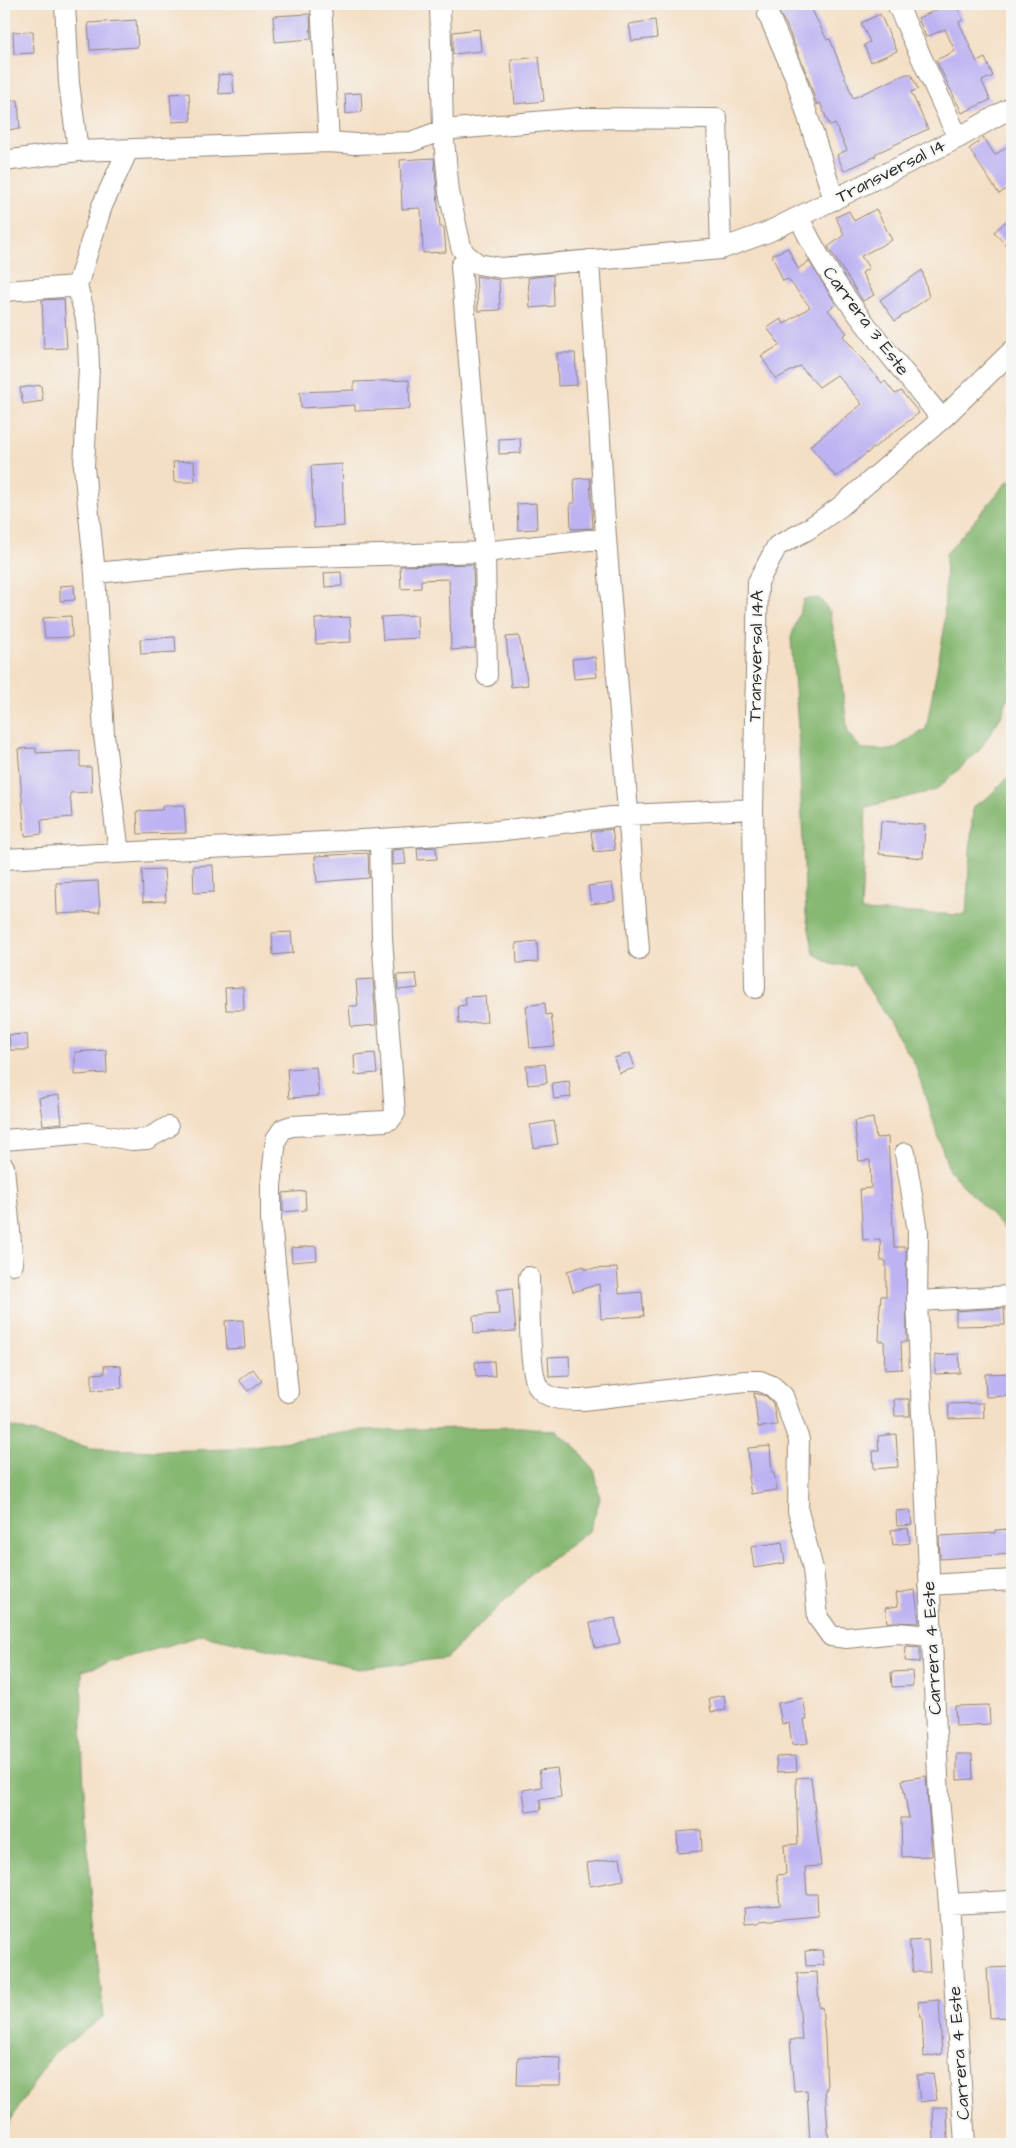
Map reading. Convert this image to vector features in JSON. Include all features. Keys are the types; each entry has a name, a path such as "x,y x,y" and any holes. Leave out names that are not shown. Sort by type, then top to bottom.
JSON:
{"street":[{"path":"65,4 69,83 78,151"},
{"path":"321,4 329,142"},
{"path":"440,4 443,130 449,192 461,247 468,257 461,266 485,552 487,676"},
{"path":"896,4 958,138"},
{"path":"768,14 795,76 834,200"},
{"name":"Transversal 14","path":"468,257 478,264 501,268 721,249 768,232 834,200 958,138 1012,107"},
{"path":"4,161 78,151 329,142 356,144 411,142 443,130 581,118 716,119 721,249"},
{"path":"119,852 104,735 95,573 84,454 88,351 86,318 77,286 102,206 128,150"},
{"name":"Carrera 3 Este","path":"799,217 813,248 834,282 942,419"},
{"path":"589,260 606,538 640,949"},
{"path":"4,291 77,286"},
{"name":"Transversal 14A","path":"755,988 753,809 758,582 777,546 807,530 840,507 942,419 1012,351"},
{"path":"95,573 243,559 485,552 606,538"},
{"path":"4,859 380,839 498,831 628,815 753,809"},
{"path":"288,1392 271,1222 271,1186 276,1139 283,1130 292,1126 386,1121 391,1119 395,1113 382,938 380,839"},
{"path":"4,1140 88,1134 132,1140 147,1139 168,1127"},
{"name":"Carrera 4 Este","path":"905,1153 918,1231 917,1301 928,1585 939,1799 949,1904 965,2144"},
{"path":"4,1167 13,1264"},
{"path":"529,1278 534,1369 538,1388 547,1395 560,1399 582,1400 745,1381 760,1381 772,1386 786,1400 789,1415 799,1440 798,1511 812,1569 818,1618 830,1636 846,1638 897,1633 931,1636"},
{"path":"917,1301 1012,1296"},
{"path":"928,1585 1012,1580"},
{"path":"949,1904 1012,1901"}],"green space":[{"path":"1012,480 1012,684 1002,715 978,752 936,790 866,807 861,911 966,915 973,806 987,798 1012,773 1012,1237 949,1170 915,1064 854,965 834,965 814,954 806,914 798,727 791,638 804,599 819,598 830,612 839,661 848,734 862,749 892,750 926,729 944,631 946,554 1008,481"},
{"path":"4,1425 91,1448 152,1451 234,1449 363,1430 523,1427 556,1431 575,1446 595,1472 600,1499 589,1531 534,1572 446,1658 359,1669 203,1635 82,1671 83,1758 87,1844 104,2016 50,2057 4,2131"}],"building":[{"path":"773,4 809,4 827,40 830,39 853,98 906,74 911,74 918,89 911,92 928,129 844,171 837,155 847,150 835,124 830,126 820,103 817,105 806,72 786,24"},
{"path":"950,4 956,4 963,20 959,22 977,62 985,58 993,76 982,81 990,100 962,113 936,60 955,51 945,29 926,37 918,18"},
{"path":"310,14 311,39 275,42 273,16"},
{"path":"880,14 897,51 871,62 864,45 870,42 861,23"},
{"path":"136,20 138,47 90,50 88,23"},
{"path":"655,20 657,38 632,41 629,24"},
{"path":"479,29 481,51 453,54 453,32"},
{"path":"33,31 34,53 14,54 13,32"},
{"path":"539,57 544,101 515,104 511,60"},
{"path":"232,74 234,93 219,94 218,75"},
{"path":"189,93 191,121 172,122 170,94"},
{"path":"361,93 362,112 346,114 345,94"},
{"path":"18,100 20,129 4,130 4,101"},
{"path":"984,138 995,155 1012,143 1012,185 999,194 969,149"},
{"path":"434,158 440,227 444,227 446,252 423,253 421,208 402,209 400,160"},
{"path":"876,209 892,240 861,256 869,268 862,273 874,295 863,301 828,247 844,235 836,217 849,211 854,221"},
{"path":"1012,216 1012,252 994,232"},
{"path":"788,248 798,269 809,261 836,304 828,310 847,333 843,336 882,383 885,381 895,394 901,391 919,413 836,477 810,446 862,404 837,375 819,387 800,366 776,379 761,356 780,345 767,328 781,319 784,324 810,307 788,279 783,281 772,255"},
{"path":"922,270 929,297 895,321 880,300"},
{"path":"553,275 554,306 530,308 528,278"},
{"path":"476,276 499,280 500,310 478,311"},
{"path":"64,299 67,348 44,349 42,300"},
{"path":"557,353 575,353 577,385 558,386"},
{"path":"409,380 410,409 355,411 355,405 301,408 300,392 354,390 354,382"},
{"path":"41,385 43,401 23,404 20,388"},
{"path":"520,438 521,453 499,454 499,439"},
{"path":"194,461 195,482 174,482 173,462"},
{"path":"342,464 344,526 314,528 311,466"},
{"path":"590,478 593,528 571,529 570,503 575,503 574,479"},
{"path":"536,503 537,529 518,530 517,504"},
{"path":"473,564 475,648 451,650 449,579 421,580 421,588 401,589 400,566"},
{"path":"341,572 342,586 325,587 324,573"},
{"path":"74,585 75,600 60,601 60,586"},
{"path":"417,615 418,638 383,640 381,617"},
{"path":"71,616 72,637 45,638 43,618"},
{"path":"350,617 351,642 316,644 315,619"},
{"path":"519,636 528,685 511,687 506,637"},
{"path":"175,637 176,652 141,654 140,639"},
{"path":"595,657 597,677 574,679 572,659"},
{"path":"36,748 36,753 80,751 80,767 91,767 92,792 70,793 72,817 41,820 42,834 25,836 18,749"},
{"path":"184,805 186,833 138,834 137,811 162,810 162,806"},
{"path":"881,821 925,825 923,858 879,854"},
{"path":"612,829 615,850 594,852 591,832"},
{"path":"436,847 437,859 418,860 417,848"},
{"path":"404,849 406,864 392,865 392,850"},
{"path":"368,853 369,878 317,882 315,856"},
{"path":"213,865 214,892 194,893 193,866"},
{"path":"164,869 166,901 143,902 142,870"},
{"path":"98,881 100,912 57,914 56,883"},
{"path":"612,883 615,901 591,904 588,886"},
{"path":"291,932 293,953 273,955 272,933"},
{"path":"537,941 538,962 517,963 516,943"},
{"path":"416,974 418,988 398,990 397,975"},
{"path":"373,979 376,1025 351,1027 349,1006 358,1006 356,980"},
{"path":"243,987 244,1010 226,1010 225,988"},
{"path":"485,996 487,1022 459,1024 458,1006 466,1005 465,997"},
{"path":"545,1003 546,1015 551,1014 555,1046 530,1048 526,1006"},
{"path":"27,1034 28,1050 10,1050 9,1035"},
{"path":"106,1050 107,1073 75,1075 75,1052"},
{"path":"375,1053 377,1073 355,1075 354,1055"},
{"path":"630,1053 635,1068 619,1073 614,1058"},
{"path":"545,1064 547,1083 528,1085 526,1066"},
{"path":"316,1067 319,1096 289,1098 287,1069"},
{"path":"569,1081 571,1097 554,1099 552,1083"},
{"path":"59,1095 62,1123 43,1125 39,1098"},
{"path":"873,1118 876,1138 888,1137 894,1247 906,1247 907,1342 901,1342 902,1369 885,1370 884,1341 879,1341 881,1296 886,1296 886,1261 881,1261 880,1239 863,1240 860,1189 871,1188 870,1160 859,1161 854,1121"},
{"path":"554,1121 558,1144 534,1148 530,1125"},
{"path":"305,1191 306,1210 283,1212 283,1193"},
{"path":"316,1246 317,1260 292,1262 291,1248"},
{"path":"584,1266 585,1269 617,1268 619,1294 642,1292 644,1316 601,1319 599,1284 573,1292 567,1271"},
{"path":"512,1288 516,1331 474,1334 473,1316 499,1314 497,1290"},
{"path":"1004,1308 1005,1325 956,1326 956,1311"},
{"path":"243,1320 245,1348 227,1349 225,1321"},
{"path":"959,1354 960,1373 935,1374 935,1355"},
{"path":"569,1356 570,1376 549,1377 548,1357"},
{"path":"494,1361 495,1376 476,1377 475,1362"},
{"path":"121,1365 122,1388 92,1390 92,1374 105,1373 104,1366"},
{"path":"253,1369 262,1381 248,1391 239,1380"},
{"path":"1012,1373 1012,1396 986,1397 985,1374"},
{"path":"754,1393 766,1396 773,1403 777,1425 758,1427"},
{"path":"894,1399 909,1399 910,1416 895,1416"},
{"path":"983,1403 984,1418 949,1419 948,1404"},
{"path":"896,1434 898,1467 874,1469 873,1451 879,1451 878,1436"},
{"path":"770,1446 772,1473 774,1473 777,1490 751,1494 748,1477 750,1477 748,1448"},
{"path":"910,1510 912,1525 897,1526 896,1511"},
{"path":"908,1528 910,1543 893,1545 891,1530"},
{"path":"1012,1529 1012,1554 940,1559 939,1536 995,1533 995,1530"},
{"path":"782,1542 785,1563 754,1568 751,1547"},
{"path":"915,1590 919,1623 887,1622 885,1608 898,1606 896,1593"},
{"path":"615,1618 620,1643 595,1648 590,1623"},
{"path":"906,1646 920,1647 920,1662 905,1661"},
{"path":"912,1671 913,1686 892,1687 891,1672"},
{"path":"724,1695 726,1710 711,1712 709,1698"},
{"path":"803,1698 807,1719 804,1719 808,1743 792,1745 789,1723 782,1724 778,1703"},
{"path":"989,1705 990,1724 956,1726 955,1706"},
{"path":"957,1754 972,1754 973,1779 957,1780"},
{"path":"796,1756 797,1771 777,1772 776,1757"},
{"path":"557,1768 561,1797 540,1800 541,1810 526,1812 523,1790 542,1787 539,1770"},
{"path":"926,1776 932,1856 902,1857 901,1818 909,1818 902,1780"},
{"path":"811,1777 821,1866 805,1867 807,1894 817,1894 818,1916 745,1924 744,1908 780,1905 777,1875 786,1874 784,1845 798,1844 796,1778"},
{"path":"701,1830 702,1851 678,1853 677,1832"},
{"path":"620,1858 624,1880 590,1886 587,1863"},
{"path":"928,1940 930,1972 913,1972 909,1941"},
{"path":"822,1950 824,1965 806,1966 805,1951"},
{"path":"1012,1967 1012,2017 990,2018 987,1968"},
{"path":"817,1972 819,2008 822,2007 825,2038 827,2089 825,2089 829,2144 810,2144 807,2090 794,2091 790,2040 802,2040 797,1973"},
{"path":"939,2000 942,2054 924,2057 922,2017 920,2017 918,2002"},
{"path":"518,2057 561,2058 560,2085 517,2085"},
{"path":"933,2073 937,2100 920,2102 917,2075"},
{"path":"933,2107 947,2107 948,2142 934,2143"}]}
